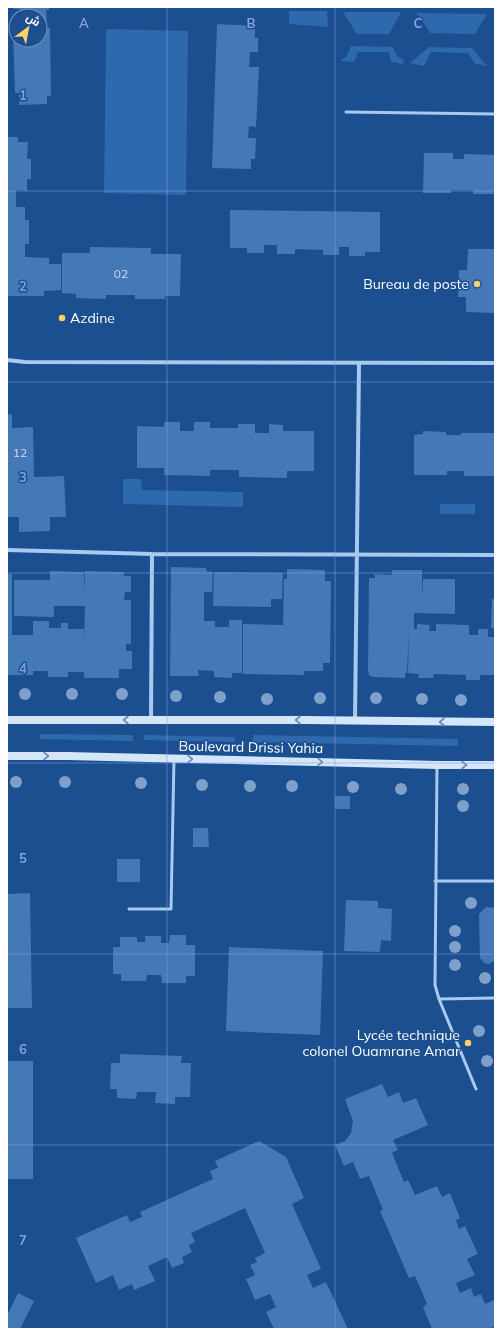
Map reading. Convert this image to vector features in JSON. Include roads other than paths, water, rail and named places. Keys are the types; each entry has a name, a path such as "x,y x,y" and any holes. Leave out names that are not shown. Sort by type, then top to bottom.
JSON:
{"main road":[{"name":"Boulevard Drissi Yahia","path":"7,720 495,722"},
{"name":"Boulevard Drissi Yahia","path":"7,756 495,765"}],"street":[{"path":"7,360 25,362 359,364 495,363"},
{"path":"355,721 359,364"},
{"path":"7,550 152,554 495,555"},
{"path":"151,720 152,554"}],"lane":[{"path":"346,112 495,114"},
{"path":"129,909 171,908 174,759"},
{"path":"437,765 435,985 439,999 476,1089"},
{"path":"435,881 495,881"},
{"path":"439,999 495,998"}],"place":[{"name":"Bureau de poste","path":"477,284"},
{"name":"Azdine","path":"62,318"},
{"name":"Lycée technique colonel Ouamrane Amar","path":"468,1043"}]}
